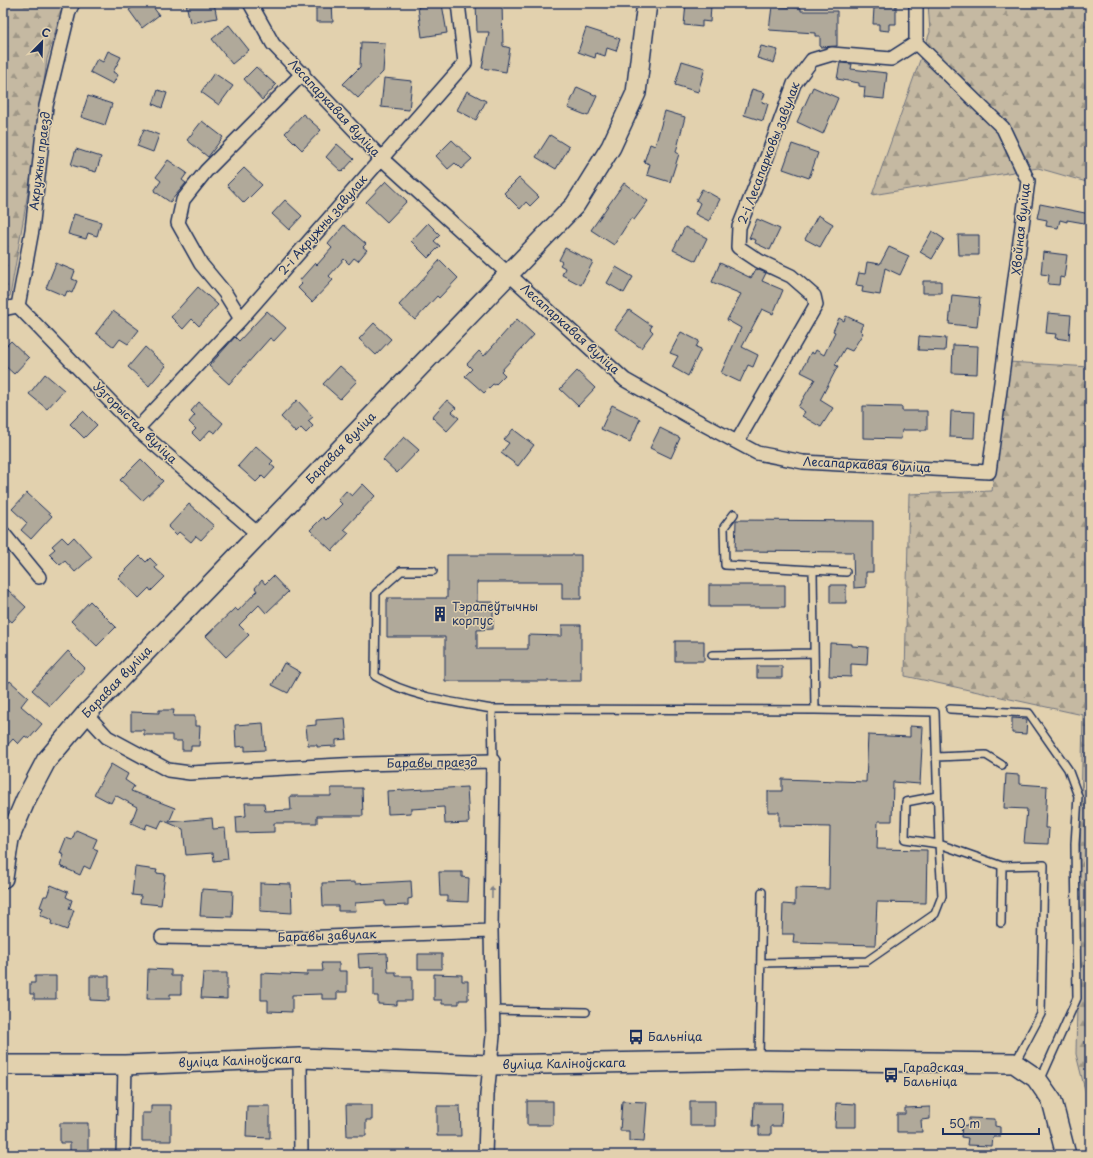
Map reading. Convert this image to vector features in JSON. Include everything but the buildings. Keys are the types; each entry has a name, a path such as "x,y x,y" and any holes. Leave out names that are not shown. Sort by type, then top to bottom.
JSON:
{"street":[{"name":"Акружны праезд","path":"18,306 32,230 46,106 69,11 73,3"},
{"name":"Лесапаркавая вуліца","path":"250,3 274,44 381,158 625,380 757,453 803,462 989,472"},
{"name":"2-і Акружны завулак","path":"137,429 241,319 465,63 458,3"},
{"name":"Баравая вуліца","path":"3,878 6,836 46,761 86,714 575,204 611,147 636,92 647,3"},
{"path":"916,3 916,43"},
{"name":"2-і Лесапарковы завулак","path":"737,442 816,305 814,296 791,276 760,261 738,247 739,227 794,84 812,60 832,54 892,59 916,43"},
{"name":"Хвойная вуліца","path":"916,43 1003,128 1028,181 989,472"},
{"path":"241,319 225,293 202,264 178,223 183,200 206,172 302,73"},
{"path":"3,309 18,306"},
{"name":"Узгорыстая вуліца","path":"18,306 137,429 258,534"},
{"path":"3,532 40,577"},
{"name":"Баравы праезд","path":"86,714 107,737 168,770 190,773 360,764 493,761 493,1036 487,1095 485,1155"},
{"name":"Баравы завулак","path":"162,937 271,938 492,932"},
{"path":"300,1058 301,1155"},
{"name":"вуліца Каліноўскага","path":"3,1064 124,1065 300,1058 491,1065 758,1060 1014,1063"},
{"path":"1014,1063 1036,1078 1052,1101 1066,1155"},
{"path":"123,1155 124,1065"}],"lane":[{"path":"734,514 724,527 725,565 846,572"},
{"path":"433,571 401,571 376,592 375,676 409,692 440,700 492,710 815,710 935,712 942,896 935,914 867,961 761,963"},
{"path":"813,571 815,710"},
{"path":"712,655 814,653"},
{"path":"950,709 1029,713 1068,769 1078,796 1075,844 1077,998 1040,1083"},
{"path":"492,710 493,761"},
{"path":"936,757 986,755 1002,765"},
{"path":"937,796 906,802 905,839 939,844 1002,866 1044,865 1041,1014 1014,1063"},
{"path":"1001,923 1002,866"},
{"path":"758,1060 762,892"},
{"path":"493,1010 586,1012"}],"green space":[{"path":"3,3 64,3 47,59 34,158 10,296 3,298"},
{"path":"928,3 1090,3 1090,183 1038,168 872,195 930,32"},
{"path":"1008,362 1090,367 1090,1110 1076,1054 1083,715 905,676 909,494 992,491"}],"place":[{"name":"Тэрапеўтычны корпус","path":"440,614"},
{"name":"Бальніца","path":"636,1037"},
{"name":"Гарадская Бальніца","path":"891,1075"}]}
